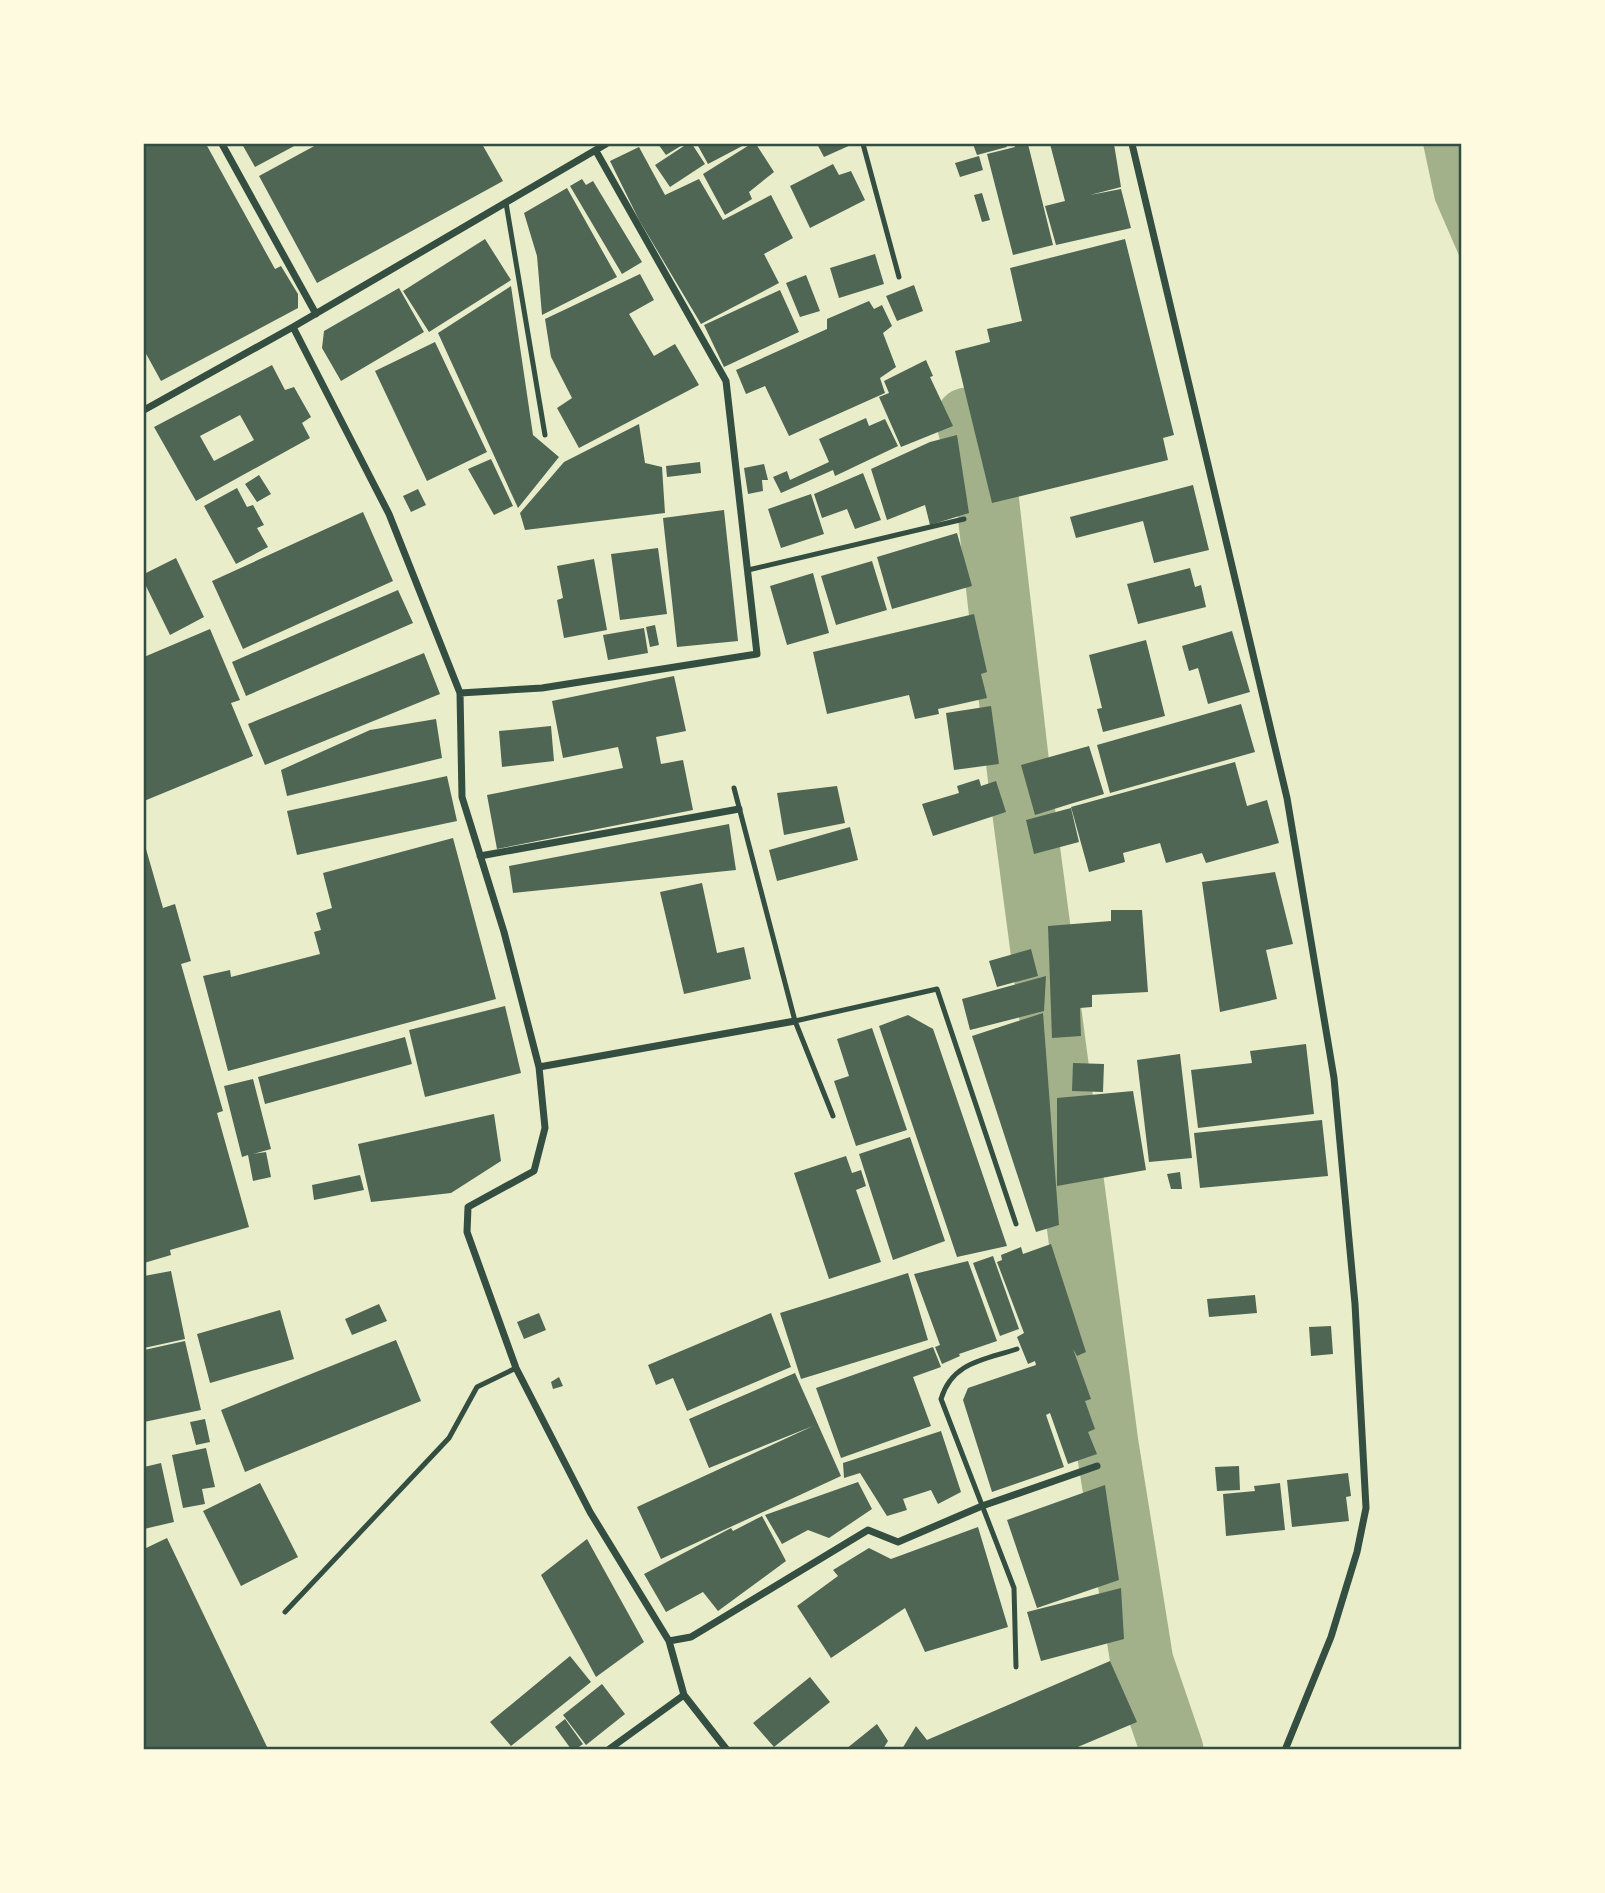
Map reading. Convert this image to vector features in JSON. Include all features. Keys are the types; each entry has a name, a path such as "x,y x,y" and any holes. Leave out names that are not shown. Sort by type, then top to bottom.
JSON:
{"street":[{"path":"222,144 316,314"},
{"path":"144,410 316,314 606,144"},
{"path":"1132,144 1287,798 1334,1078 1355,1304 1366,1507 1357,1552 1331,1637 1285,1749"},
{"path":"460,693 541,688 757,654 726,381 596,151"},
{"path":"293,327 389,514 460,693 462,797 505,932 539,1067 545,1128 534,1171 468,1207 467,1232 516,1368 590,1512 669,1641 684,1695 727,1749"},
{"path":"480,856 739,809"},
{"path":"539,1067 795,1021"},
{"path":"669,1641 691,1637 868,1530 898,1542 982,1506 1097,1466"},
{"path":"608,1749 684,1695"}],"lane":[{"path":"863,144 899,277"},
{"path":"506,203 545,435"},
{"path":"748,570 964,519"},
{"path":"734,788 795,1021 833,1116"},
{"path":"795,1021 937,989 1016,1224"},
{"path":"1016,1667 1014,1588 941,1399 946,1380 962,1367 1017,1349"},
{"path":"285,1612 449,1438 477,1387 516,1368"}],"shaded area":[{"path":"1423,144 1461,144 1461,260 1435,200"}],"building":[{"path":"144,144 206,144 275,269 281,266 298,294 298,308 161,381 144,350"},
{"path":"242,144 298,144 255,167"},
{"path":"318,144 482,144 503,181 317,283 259,176"},
{"path":"658,144 684,144 666,155"},
{"path":"687,144 692,144 705,164 670,187 655,165"},
{"path":"697,144 746,144 708,164"},
{"path":"751,144 756,144 774,172 749,192 752,199 725,215 703,174"},
{"path":"817,144 853,144 824,157"},
{"path":"973,144 1006,144 1007,147 977,155"},
{"path":"1014,144 1028,144 1053,245 1013,255 987,154 1015,147"},
{"path":"1050,144 1114,144 1121,187 1090,195 1121,189 1131,228 1056,245 1045,206 1065,201"},
{"path":"639,147 665,195 699,179 723,220 771,195 793,238 764,254 779,283 701,324 639,220 610,161"},
{"path":"979,156 983,170 960,177 955,163"},
{"path":"833,164 839,175 851,171 865,200 810,228 790,186"},
{"path":"582,179 586,185 593,181 642,262 622,274 570,186"},
{"path":"567,188 617,277 542,315 537,256 524,213"},
{"path":"982,193 990,220 982,222 974,195"},
{"path":"485,239 511,280 429,332 403,291"},
{"path":"1125,239 1174,435 1163,438 1168,460 992,503 955,351 990,342 987,329 1022,321 1010,268"},
{"path":"875,254 884,284 839,298 830,268"},
{"path":"640,274 654,300 629,314 654,356 675,344 699,385 579,448 557,408 572,398 551,357 545,319"},
{"path":"806,275 820,311 800,317 786,283"},
{"path":"914,285 923,311 897,321 886,296"},
{"path":"511,286 533,435 559,457 518,508 438,333"},
{"path":"399,288 424,332 341,381 322,348 324,331"},
{"path":"780,290 799,332 724,367 704,325"},
{"path":"869,301 874,309 882,305 892,326 883,333 896,367 880,378 885,393 789,436 765,386 746,394 736,370 827,329 827,319"},
{"path":"435,342 487,452 427,481 375,371"},
{"path":"926,360 933,376 930,377 953,426 901,447 879,397 889,393 884,381"},
{"path":"272,365 285,390 294,387 311,417 302,423 310,438 196,501 154,427","holes":["240,415 254,440 214,461 200,436"]},
{"path":"866,418 869,426 885,419 898,446 835,476 833,470 781,493 773,477 787,471 790,480 829,462 819,439"},
{"path":"639,424 645,463 662,467 665,513 525,530 520,513 564,462"},
{"path":"957,435 969,513 930,525 925,505 887,520 871,469 930,442"},
{"path":"491,459 513,506 494,515 468,469"},
{"path":"700,462 701,473 667,477 666,466"},
{"path":"764,464 768,480 762,480 763,491 748,494 744,468"},
{"path":"863,473 881,520 855,529 847,509 822,518 814,494"},
{"path":"259,475 271,494 257,502 245,484"},
{"path":"1193,485 1209,550 1154,563 1143,521 1076,538 1070,517"},
{"path":"237,488 247,507 253,505 264,525 257,528 268,547 236,564 204,506"},
{"path":"418,489 426,505 411,512 403,496"},
{"path":"811,494 824,534 781,548 768,509"},
{"path":"724,510 738,641 677,647 663,518"},
{"path":"363,512 393,581 243,649 212,581"},
{"path":"957,533 972,586 892,609 877,557"},
{"path":"658,548 667,614 620,620 611,554"},
{"path":"176,558 204,617 170,635 144,582 144,574"},
{"path":"594,559 607,630 564,638 557,600 563,598 557,566"},
{"path":"872,561 887,610 836,625 821,576"},
{"path":"1190,568 1195,587 1201,585 1206,607 1138,624 1127,584"},
{"path":"813,573 829,633 787,645 770,586"},
{"path":"398,590 413,623 246,696 232,662"},
{"path":"974,614 987,672 981,674 987,698 938,709 939,714 915,719 909,695 827,714 813,652"},
{"path":"655,625 659,645 650,647 646,627"},
{"path":"644,628 648,653 608,660 603,635"},
{"path":"210,629 240,700 231,703 253,756 144,801 144,657"},
{"path":"1232,631 1250,692 1208,704 1198,668 1189,671 1182,646"},
{"path":"1146,640 1165,716 1103,732 1097,709 1102,708 1089,655"},
{"path":"424,653 440,694 265,765 248,724"},
{"path":"674,676 686,731 656,737 661,764 683,760 693,810 497,849 487,795 623,768 618,747 563,758 552,701"},
{"path":"1241,704 1255,752 1110,793 1097,745"},
{"path":"991,706 999,764 954,770 946,713"},
{"path":"436,719 442,758 287,796 281,770 370,730"},
{"path":"551,726 554,761 502,767 499,731"},
{"path":"1089,746 1104,794 1035,815 1021,765"},
{"path":"1235,762 1247,806 1267,800 1279,843 1206,863 1202,853 1166,863 1160,843 1123,853 1125,862 1089,872 1071,807"},
{"path":"447,776 457,821 297,855 287,811"},
{"path":"979,779 981,786 996,781 1006,812 933,836 922,804 959,793 957,786"},
{"path":"837,786 845,823 784,835 777,793"},
{"path":"1071,808 1079,842 1034,854 1026,820"},
{"path":"729,824 736,870 513,893 509,866"},
{"path":"850,827 858,860 777,881 769,850"},
{"path":"453,838 496,999 228,1071 203,976 230,970 231,977 320,954 314,932 321,930 316,913 332,908 323,873"},
{"path":"144,842 163,908 175,904 191,961 181,964 223,1111 217,1113 249,1227 170,1250 171,1255 144,1263"},
{"path":"1275,872 1293,944 1266,950 1277,999 1220,1012 1202,882"},
{"path":"702,883 717,953 744,947 751,979 684,994 660,892"},
{"path":"1111,910 1142,910 1148,992 1092,995 1092,1007 1080,1008 1081,1036 1052,1038 1048,926 1111,921"},
{"path":"1031,949 1038,976 997,987 989,961"},
{"path":"1046,976 1044,1011 970,1030 962,999"},
{"path":"505,1006 521,1073 425,1097 409,1030"},
{"path":"1043,1013 1059,1225 1036,1232 972,1036"},
{"path":"908,1015 933,1029 1007,1246 957,1257 879,1026"},
{"path":"872,1028 907,1130 856,1146 834,1081 849,1076 837,1039"},
{"path":"405,1037 412,1064 265,1104 258,1077"},
{"path":"1306,1044 1314,1114 1198,1128 1191,1070 1252,1063 1250,1051"},
{"path":"1180,1054 1192,1158 1149,1162 1137,1060"},
{"path":"1073,1063 1104,1064 1103,1092 1072,1091"},
{"path":"253,1079 271,1149 253,1154 266,1152 271,1177 253,1181 248,1155 242,1157 224,1086"},
{"path":"1133,1091 1146,1170 1057,1186 1057,1098"},
{"path":"494,1114 501,1161 451,1193 371,1202 358,1144"},
{"path":"1322,1120 1328,1176 1200,1188 1194,1133"},
{"path":"910,1137 945,1241 893,1260 859,1154"},
{"path":"846,1156 852,1173 861,1170 866,1186 856,1190 881,1262 829,1279 794,1173"},
{"path":"1180,1172 1182,1189 1171,1189 1167,1174"},
{"path":"360,1175 364,1190 314,1200 312,1185"},
{"path":"1051,1244 1086,1352 1077,1356 1073,1349 1091,1399 1085,1401 1095,1429 1088,1432 1097,1454 1068,1464 1050,1413 1046,1415 1064,1467 992,1492 963,1400 968,1388 1036,1365 1035,1361 1028,1364 1017,1337 1024,1333 997,1262 1002,1260 1001,1255 1021,1247 1023,1254"},
{"path":"993,1256 1019,1329 1000,1336 973,1263"},
{"path":"968,1261 997,1341 959,1354 960,1356 942,1364 935,1347 940,1345 914,1274"},
{"path":"171,1271 185,1339 144,1348 144,1276"},
{"path":"908,1273 928,1340 801,1379 780,1313"},
{"path":"1255,1295 1257,1313 1209,1317 1207,1299"},
{"path":"379,1304 387,1321 352,1335 345,1319"},
{"path":"280,1310 294,1359 210,1383 197,1334"},
{"path":"539,1313 546,1330 524,1339 517,1322"},
{"path":"771,1313 791,1367 687,1411 673,1378 656,1385 648,1365"},
{"path":"1331,1326 1333,1354 1311,1356 1309,1327"},
{"path":"396,1340 421,1401 245,1472 221,1410"},
{"path":"185,1341 201,1410 144,1422 144,1350"},
{"path":"933,1347 941,1367 913,1377 931,1426 841,1458 816,1388"},
{"path":"795,1373 841,1476 661,1559 637,1507 813,1426 709,1468 689,1419"},
{"path":"559,1377 563,1386 553,1389 551,1382"},
{"path":"205,1419 210,1442 196,1445 190,1422"},
{"path":"941,1431 961,1492 938,1504 931,1490 903,1499 907,1510 887,1516 860,1473 844,1478 843,1463"},
{"path":"206,1448 215,1487 202,1489 205,1504 183,1508 172,1455"},
{"path":"161,1463 174,1522 144,1529 144,1467"},
{"path":"1239,1466 1240,1490 1217,1491 1215,1467"},
{"path":"1348,1473 1351,1496 1346,1497 1349,1521 1292,1527 1287,1480"},
{"path":"858,1482 872,1509 829,1538 808,1530 782,1544 765,1515"},
{"path":"260,1483 298,1557 241,1586 203,1511"},
{"path":"1280,1483 1285,1530 1226,1536 1223,1494 1255,1491 1254,1486"},
{"path":"1105,1485 1119,1580 1037,1608 1007,1520"},
{"path":"762,1516 786,1561 718,1611 703,1592 666,1612 644,1574 731,1528 733,1531"},
{"path":"978,1527 1008,1627 925,1652 905,1608 831,1658 797,1606 838,1576 833,1570 869,1548 891,1559"},
{"path":"167,1538 268,1749 144,1749 144,1549"},
{"path":"587,1539 644,1642 596,1677 541,1575"},
{"path":"1121,1588 1124,1639 1041,1661 1027,1612"},
{"path":"570,1656 591,1682 511,1746 490,1722"},
{"path":"1110,1661 1137,1722 1073,1749 902,1749 916,1726 927,1740"},
{"path":"810,1677 830,1702 774,1747 753,1723"},
{"path":"602,1684 625,1714 586,1745 563,1715"},
{"path":"565,1719 583,1744 576,1749 571,1749 555,1727"},
{"path":"877,1724 888,1741 883,1749 846,1749"}],"waterway":[{"path":"967,419 987,496 1020,784 1107,1444 1142,1662 1172,1750"}]}
